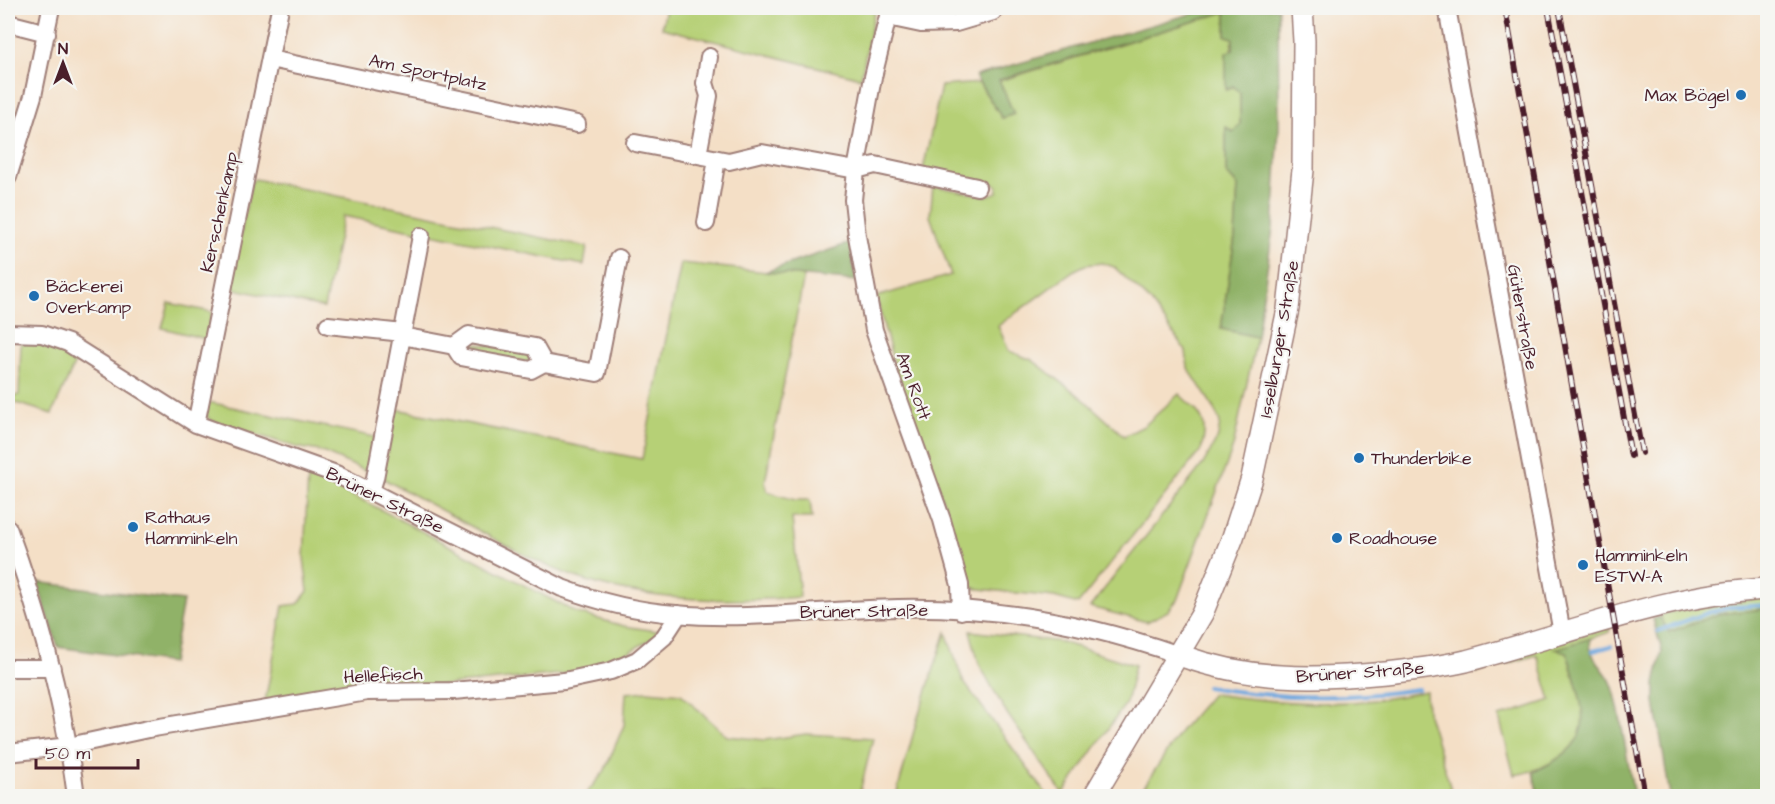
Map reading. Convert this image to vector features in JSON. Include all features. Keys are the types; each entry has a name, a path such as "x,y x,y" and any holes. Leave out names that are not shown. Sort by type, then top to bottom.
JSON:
{"main road":[{"name":"Isselburger Straße","path":"1094,796 1202,614 1243,507 1260,443 1286,320 1303,170 1302,8"},
{"name":"Brüner Straße","path":"1179,655 1214,667 1253,675 1332,678 1425,669 1463,662 1613,618 1708,596 1767,589"}],"street":[{"path":"8,177 33,96 51,8"},
{"name":"Kerschenkamp","path":"195,424 280,8"},
{"name":"Güterstraße","path":"1447,8 1562,633"},
{"path":"889,12 921,24 956,23 993,12"},
{"name":"Am Rott","path":"889,12 873,77 856,170 853,200 856,236 874,330 942,520 960,585 961,611"},
{"path":"8,23 46,33"},
{"path":"698,155 709,96 705,83 709,57"},
{"name":"Am Sportplatz","path":"270,59 577,124"},
{"path":"635,142 729,161 762,153 856,170 875,165 977,187"},
{"path":"706,223 717,159"},
{"path":"371,491 421,236"},
{"path":"328,325 403,334 454,346 461,357 507,366 531,370 544,363 597,373 619,258"},
{"name":"Brüner Straße","path":"8,333 42,334 68,343 195,424 336,474 562,588 596,600 629,608 679,614 741,615 900,608 961,611 1050,620 1145,643 1179,655"},
{"path":"454,346 469,335 535,347 544,363"},
{"path":"9,538 52,668 69,746 76,796"},
{"name":"Hellefisch","path":"8,753 69,746 148,729 367,692 453,691 564,681 611,671 637,660 664,637 679,614"},
{"path":"8,668 52,668"}],"green space":[{"path":"666,8 875,8 861,78 662,28"},
{"path":"1211,8 1223,8 1225,12 999,80 1014,114 1002,118 975,76"},
{"path":"1226,8 1226,35 1233,38 1227,90 1233,86 1240,93 1240,125 1233,132 1226,127 1226,173 1238,186 1235,237 1221,329 1257,337 1233,447 1177,600 1168,611 1147,622 1090,607 1203,464 1218,437 1220,422 1214,408 1188,368 1186,351 1150,301 1114,267 1102,263 1085,265 1073,271 998,326 1009,351 1032,360 1081,397 1124,436 1144,426 1179,394 1198,412 1204,424 1204,440 1201,450 1078,604 1054,597 971,588 953,528 900,386 876,297 951,275 930,216 933,186 986,196 998,192 997,185 923,170 941,86 979,83 1002,118 1014,114 999,81 1225,12"},
{"path":"1226,8 1278,8 1279,127 1273,228 1257,337 1221,329 1235,237 1238,186 1226,173 1226,127 1233,132 1240,124 1240,93 1233,86 1226,90 1226,53 1233,50 1233,38 1226,36"},
{"path":"255,179 587,247 584,265 343,216 324,308 230,288 251,182"},
{"path":"850,243 856,281 765,272"},
{"path":"681,263 804,276 765,482 768,492 795,500 810,500 812,518 792,518 800,597 746,600 692,599 639,593 587,581 561,572 523,554 382,478 396,409 642,459"},
{"path":"169,303 212,312 206,339 162,328"},
{"path":"465,342 531,352 533,360 530,363 463,349"},
{"path":"29,343 59,349 77,358 52,414 10,401 11,397 19,395 21,344"},
{"path":"208,402 375,437 368,472 320,451 296,447 210,420 206,415"},
{"path":"308,476 368,503 577,613 624,626 663,632 605,666 572,673 265,702 283,606 298,604 308,591 304,558"},
{"path":"37,582 183,601 172,663 58,647"},
{"path":"1767,597 1767,616 1762,609 1719,614 1669,632 1660,617 1665,613"},
{"path":"1763,609 1768,616 1767,796 1670,796 1655,702 1655,684 1662,651 1653,619 1660,617 1669,632 1719,614"},
{"path":"1609,627 1610,632 1557,649 1567,652 1580,697 1583,725 1579,737 1572,747 1551,763 1514,775 1499,717 1551,700 1537,655 1476,673 1472,668"},
{"path":"970,631 1061,642 1135,665 1126,703 1063,794 1006,712 979,664"},
{"path":"946,632 963,681 1048,796 896,796 917,720"},
{"path":"1591,638 1593,656 1611,682 1615,693 1634,796 1538,796 1533,772 1570,749 1579,736 1582,723 1579,692 1567,652 1555,649"},
{"path":"647,691 681,694 727,736 765,740 806,734 873,738 859,796 584,796 604,772 624,725 626,693"},
{"path":"1426,691 1427,711 1453,796 1138,796 1181,730 1212,694 1319,703 1398,697"}],"waterway":[{"path":"1658,631 1710,612 1733,607 1768,605"},
{"path":"1593,651 1611,646"},
{"path":"1207,687 1260,694 1312,697 1365,695 1418,689"}],"railway":[{"path":"1505,8 1645,796"},
{"path":"1548,8 1631,456"},
{"path":"1559,8 1642,453"}],"place":[{"name":"Max Bögel","path":"1741,95"},
{"name":"Bäckerei Overkamp","path":"34,296"},
{"name":"Thunderbike","path":"1359,458"},
{"name":"Rathaus Hamminkeln","path":"133,527"},
{"name":"Roadhouse","path":"1337,538"},
{"name":"Hamminkeln ESTW-A","path":"1583,565"}]}
